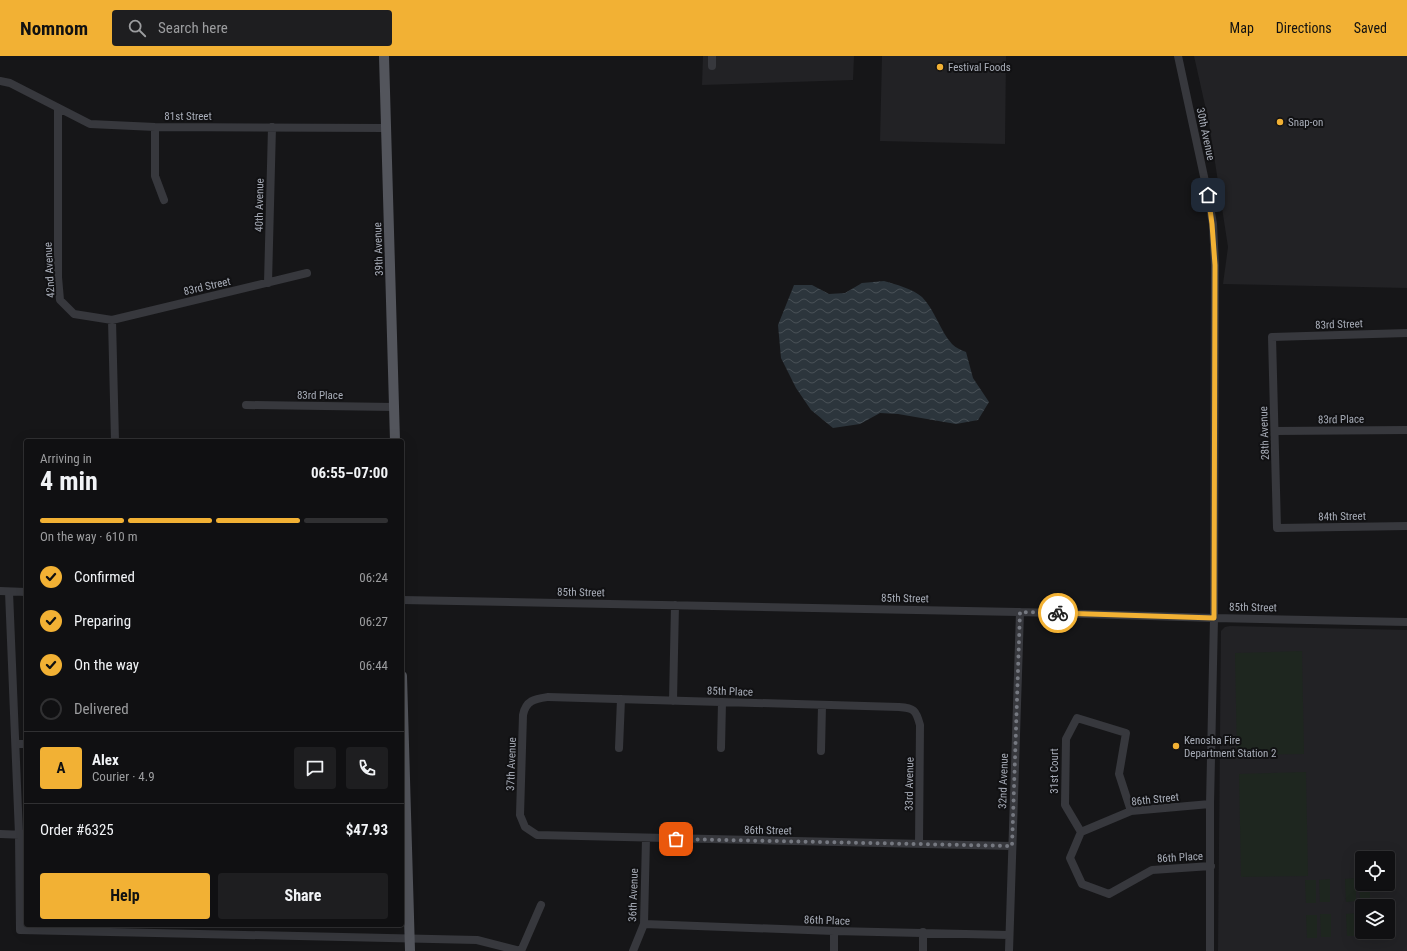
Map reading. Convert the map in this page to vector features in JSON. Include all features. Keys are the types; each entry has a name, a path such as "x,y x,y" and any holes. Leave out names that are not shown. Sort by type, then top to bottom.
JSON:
{"main road":[{"name":"39th Avenue","path":"384,56 395,439"},
{"path":"404,842 410,951"}],"street":[{"path":"712,56 712,66"},
{"name":"30th Avenue","path":"1178,56 1208,195 1215,265 1214,618 1210,804 1210,951"},
{"name":"81st Street","path":"0,82 10,83 90,124 155,127 385,128"},
{"name":"42nd Avenue","path":"58,108 58,277 60,300 74,314 112,320"},
{"path":"155,127 156,176 164,200"},
{"name":"40th Avenue","path":"268,283 272,127"},
{"name":"83rd Street","path":"112,320 308,273"},
{"path":"112,320 115,439"},
{"name":"83rd Street","path":"1272,337 1407,333"},
{"name":"28th Avenue","path":"1272,337 1277,528"},
{"name":"83rd Place","path":"246,406 394,407"},
{"name":"83rd Place","path":"1275,431 1407,430"},
{"name":"84th Street","path":"1277,528 1407,526"},
{"path":"0,591 24,592"},
{"path":"9,592 22,834 20,930 477,940 520,951 541,905"},
{"name":"85th Street","path":"404,600 1020,612 1407,622"},
{"path":"673,701 675,605"},
{"name":"32nd Avenue","path":"1009,951 1020,612"},
{"name":"85th Place","path":"529,702 538,698 548,697 911,708 917,714 920,725"},
{"path":"619,748 621,699"},
{"name":"37th Avenue","path":"526,827 520,814 523,715 529,702"},
{"path":"721,748 722,702"},
{"path":"822,705 822,751"},
{"name":"31st Court","path":"1081,832 1065,805 1066,739 1077,718 1126,733 1119,774 1131,811"},
{"name":"33rd Avenue","path":"919,844 920,725"},
{"path":"16,744 24,744"},
{"name":"86th Street","path":"1081,832 1131,811 1210,804"},
{"name":"86th Street","path":"526,827 537,835 1012,846"},
{"name":"86th Place","path":"1081,832 1070,858 1082,884 1109,894 1152,870 1211,866"},
{"path":"0,834 22,834"},
{"name":"36th Avenue","path":"633,951 644,924 646,838"},
{"name":"86th Place","path":"644,924 834,931 1009,935"},
{"path":"834,931 834,951"},
{"path":"923,932 923,951"}],"shaded area":[{"path":"703,56 854,56 853,80 702,85"},
{"path":"882,56 1006,56 1005,144 880,141"},
{"path":"1194,56 1407,56 1407,288 1223,284 1228,247 1209,123"},
{"path":"1230,626 1407,630 1407,951 1218,951 1221,631 1225,627"},
{"path":"1302,651 1304,754 1237,755 1235,653"},
{"path":"1306,772 1308,876 1241,877 1239,774"},
{"path":"1355,878 1355,901 1346,902 1345,879"},
{"path":"1330,879 1330,902 1320,902 1319,880"},
{"path":"1305,880 1316,880 1316,903 1306,903"},
{"path":"1360,891 1370,891 1370,899 1360,899"},
{"path":"1355,913 1355,936 1347,936 1346,914"},
{"path":"1320,914 1331,914 1331,937 1321,937"},
{"path":"1306,915 1317,915 1317,938 1307,938"}],"water":[{"path":"884,281 909,289 922,297 927,302 944,333 952,344 960,350 966,352 973,378 989,402 978,420 956,424 898,414 880,413 860,424 833,428 811,410 796,388 781,358 778,325 794,285 812,285 829,294 845,293 862,283"}],"way so far":[{"path":"676,839 1012,846 1020,612 1058,613"}],"place":[{"name":"Festival Foods","path":"940,67"},
{"name":"Snap-on","path":"1280,122"},
{"name":"Kenosha Fire Department Station 2","path":"1176,746"}],"route":[{"path":"1058,613 1214,618 1215,265 1208,195"}]}
